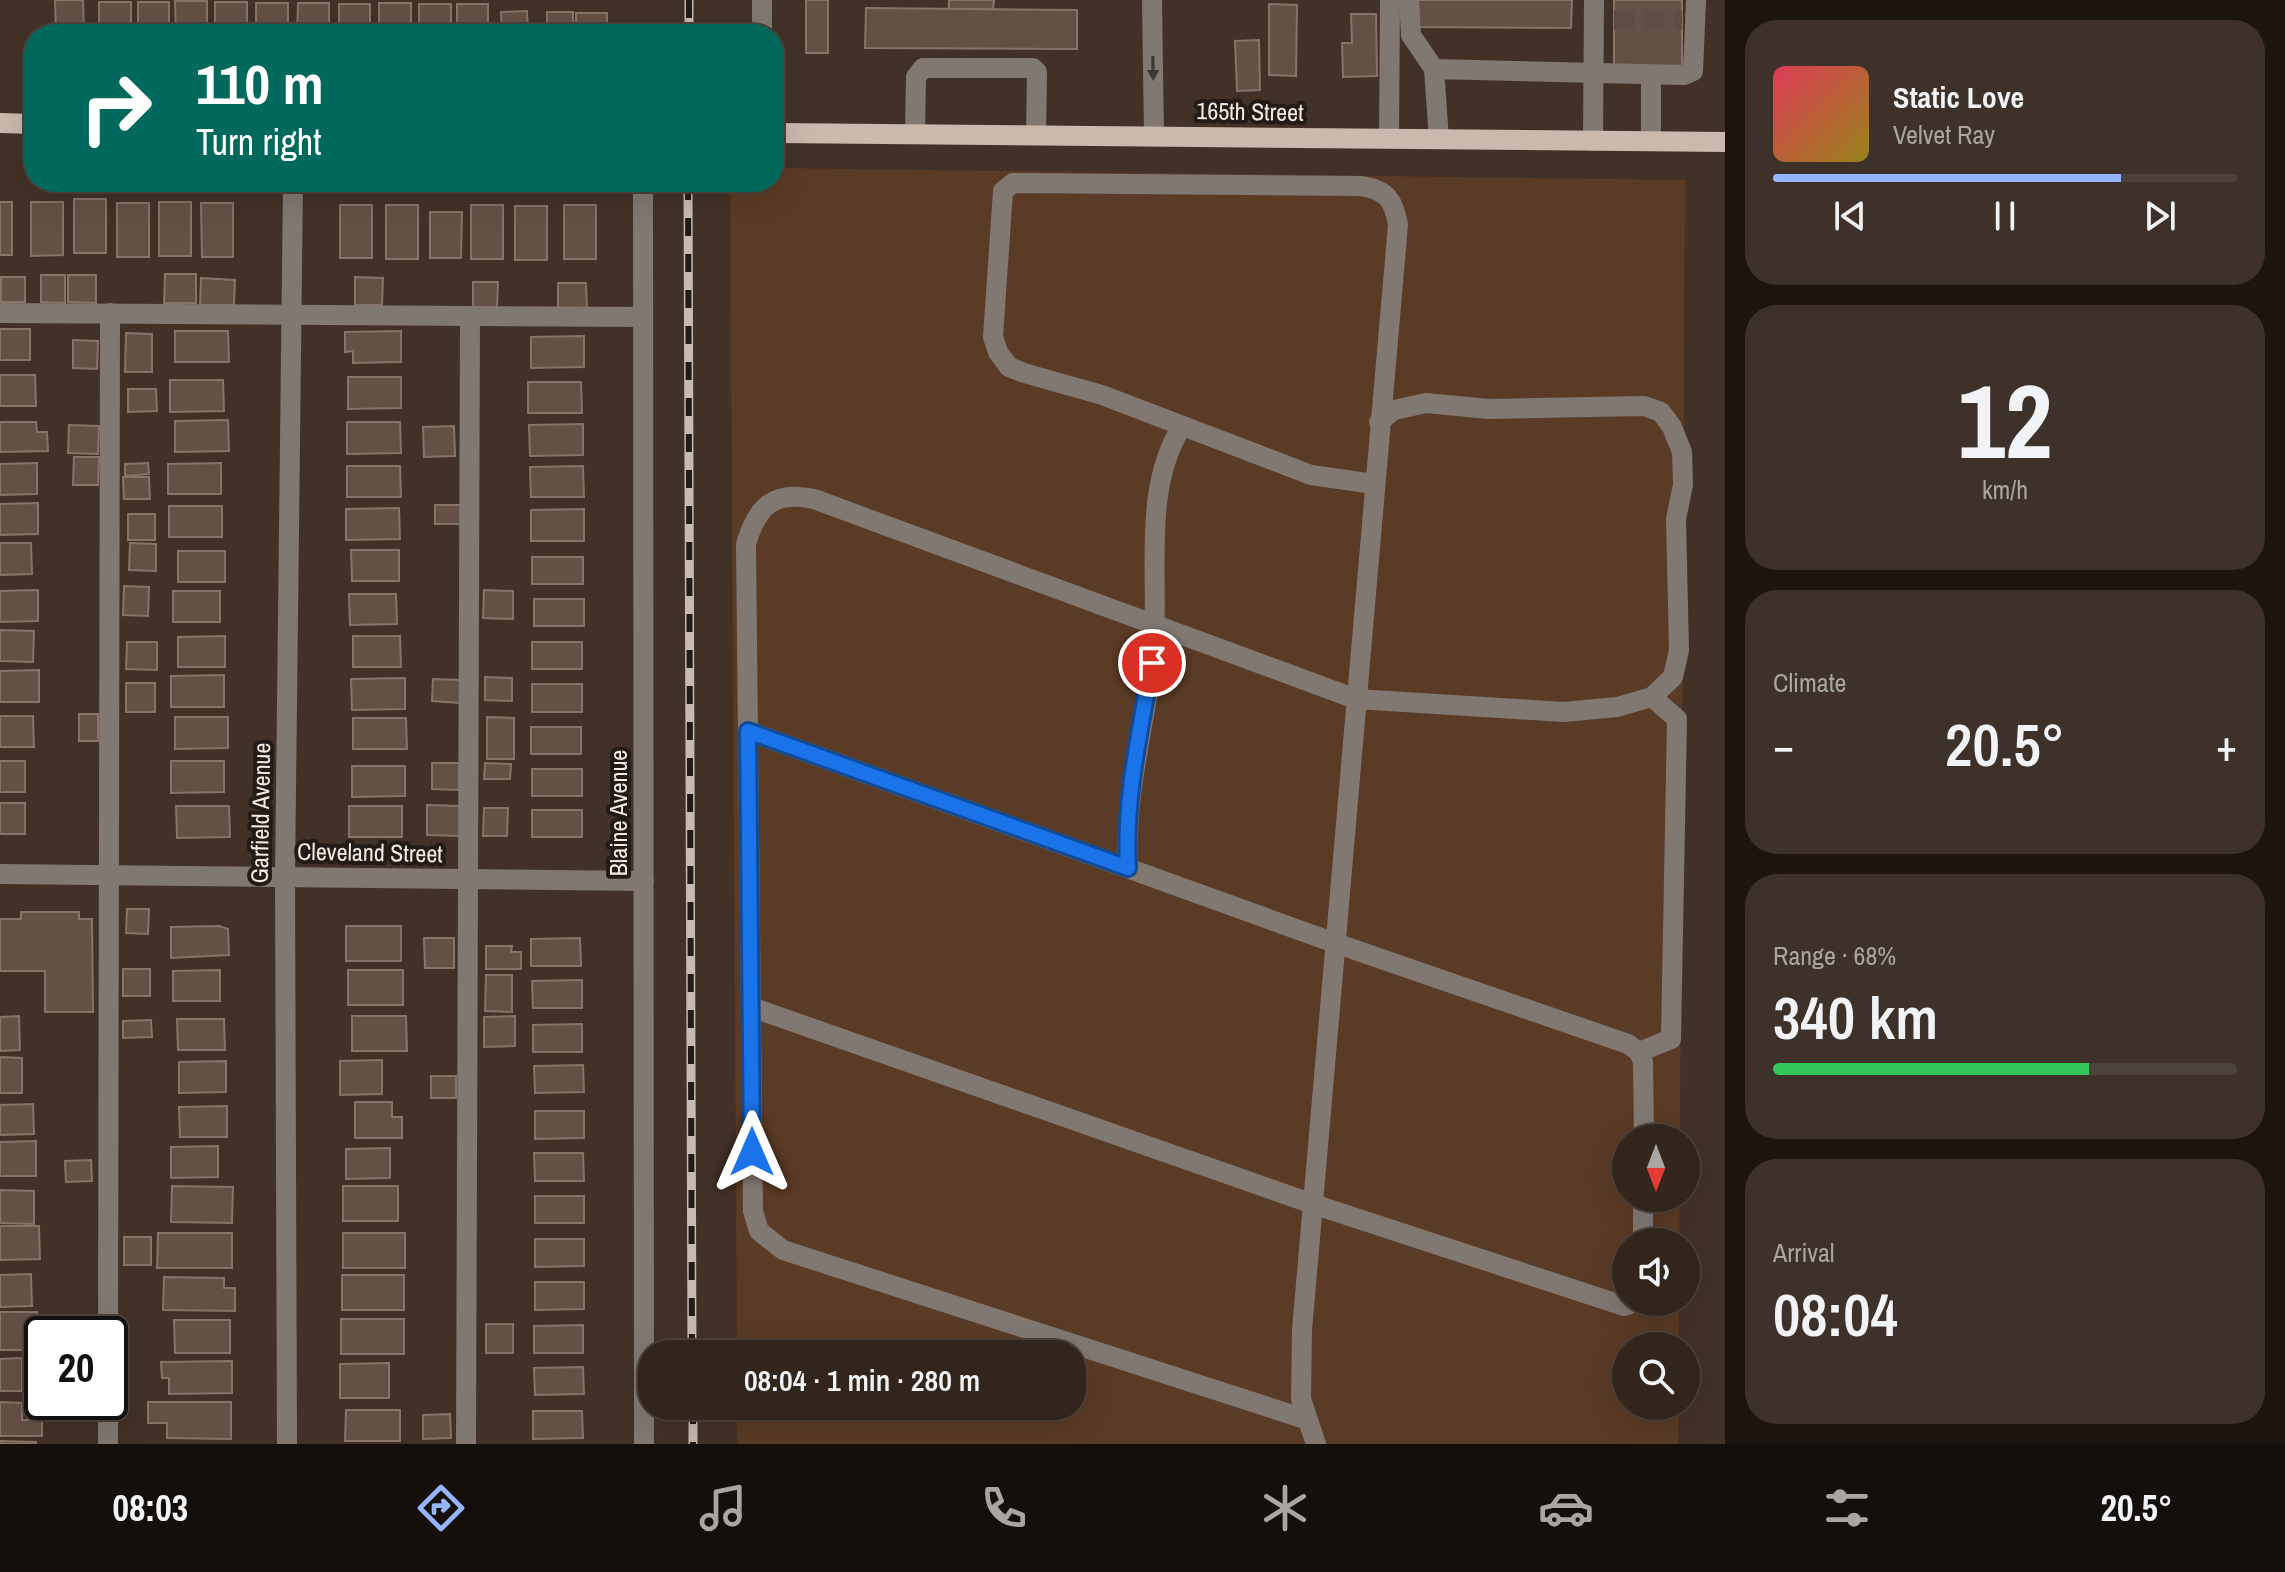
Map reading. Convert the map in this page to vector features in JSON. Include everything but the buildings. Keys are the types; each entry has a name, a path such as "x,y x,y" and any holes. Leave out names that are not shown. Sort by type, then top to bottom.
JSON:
{"main road":[{"path":"0,123 24,124"},
{"name":"165th Street","path":"784,133 1725,142"}],"street":[{"path":"762,0 762,24"},
{"path":"1152,0 1154,136"},
{"path":"1389,138 1390,0"},
{"path":"1409,0 1411,35 1434,69 1439,139"},
{"path":"1434,69 1684,75 1693,71 1691,13"},
{"path":"1593,141 1593,73 1601,14"},
{"path":"915,134 916,77 923,68 1033,68 1037,72 1036,135"},
{"path":"1651,75 1651,141"},
{"path":"1316,1444 1305,1419 1301,1399 1302,1330 1398,225 1388,196 1378,188 1013,183 1003,191 999,204 993,337 998,352 1009,367 1102,395 1311,475 1374,484"},
{"name":"Garfield Avenue","path":"287,1444 285,877 293,192"},
{"name":"Blaine Avenue","path":"643,192 644,1444"},
{"path":"0,313 643,317"},
{"path":"108,1316 110,313"},
{"path":"466,1444 470,316"},
{"path":"1305,1419 798,1255 768,1241 759,1231 753,1211 746,544 753,521 763,507 797,495 814,499 1356,699 1564,712 1617,707 1652,697 1673,677 1679,650 1676,519 1683,485 1682,452 1672,427 1661,412 1644,406 1489,409 1426,403 1394,410 1379,422"},
{"path":"1128,868 1126,831 1131,778 1152,663 1162,470 1168,449 1182,426"},
{"path":"1639,1052 1671,1039 1677,719 1652,697"},
{"path":"748,731 1335,943 1628,1044 1639,1052 1644,1078 1644,1124"},
{"name":"Cleveland Street","path":"0,874 644,881"},
{"path":"751,1007 1313,1204 1612,1302"},
{"path":"108,1420 108,1444"}],"shaded area":[{"path":"784,168 1685,180 1680,1124 1612,1124 1612,1212 1680,1212 1679,1228 1612,1228 1612,1316 1679,1316 1679,1332 1612,1332 1612,1420 1679,1420 1678,1444 737,1444 737,1420 1086,1420 1086,1340 737,1340 730,192 784,192"}],"tunnel":[{"path":"1614,20 1682,20"}],"railway":[{"path":"689,0 689,24"},
{"path":"688,192 692,1340"},
{"path":"693,1420 693,1444"}],"route":[{"path":"752,1152 748,731 1128,868 1126,831 1131,778 1152,663"}]}
